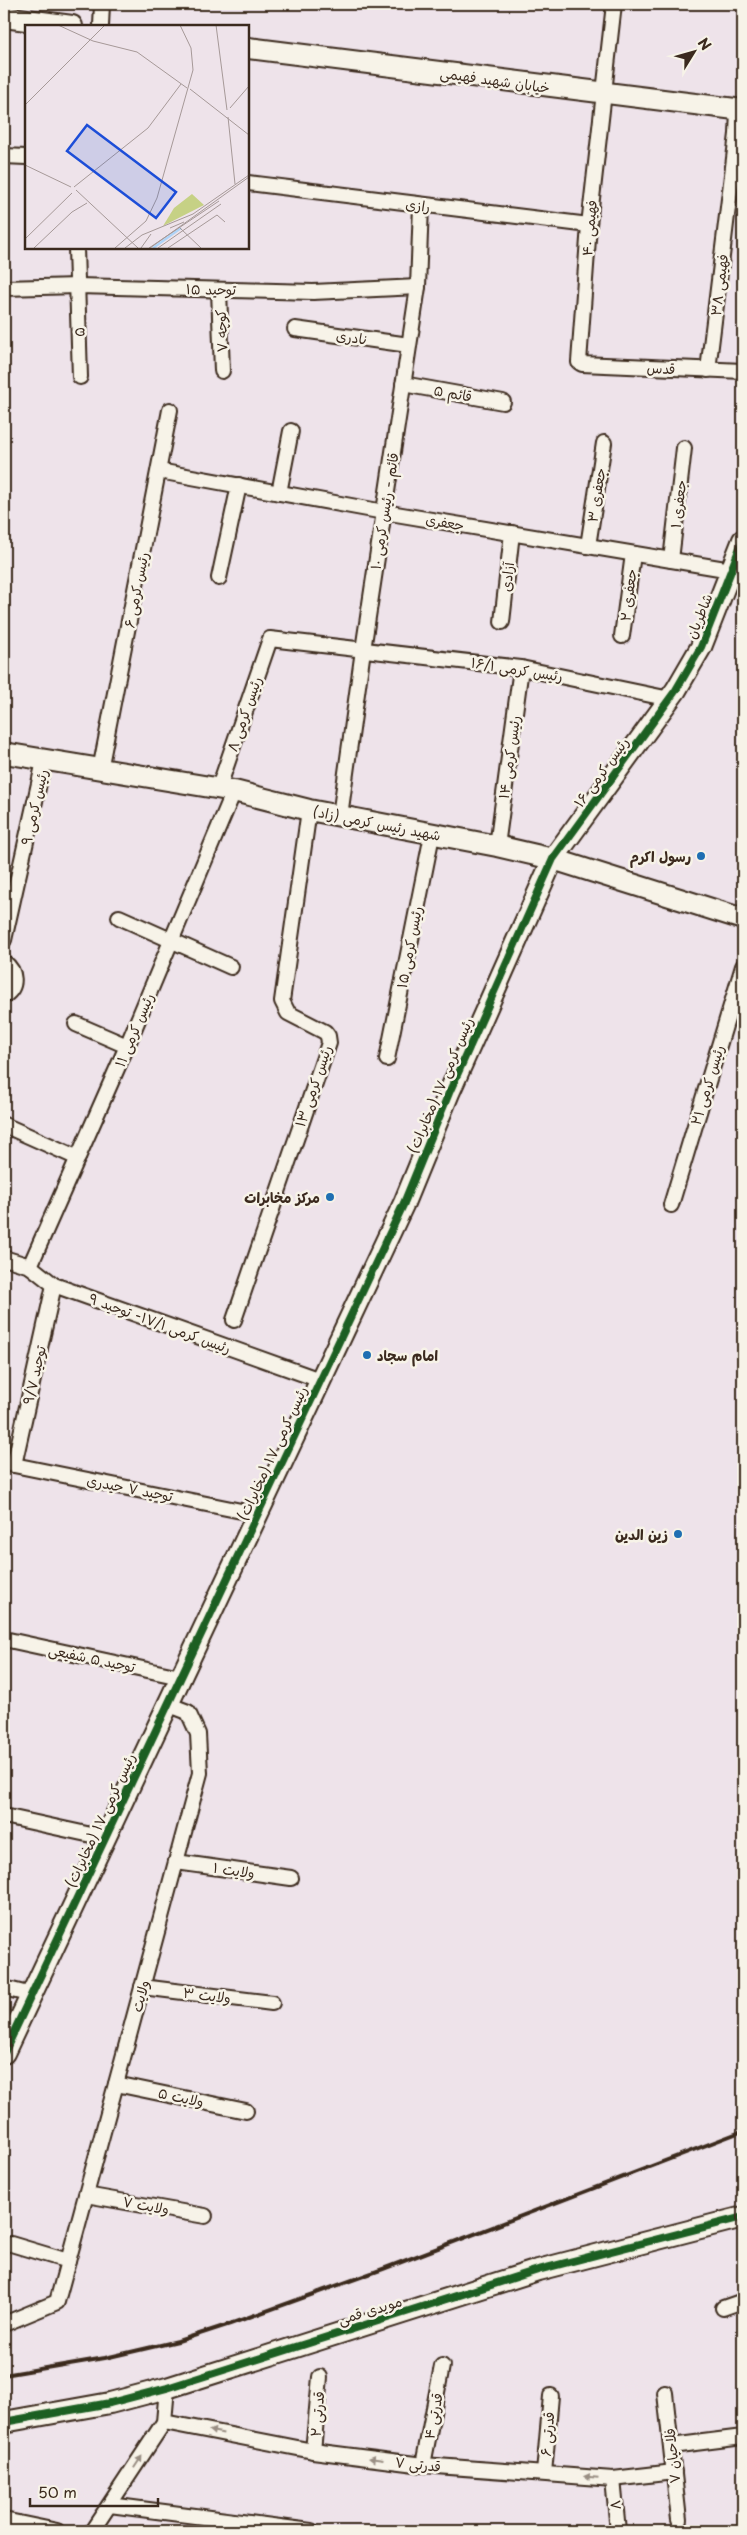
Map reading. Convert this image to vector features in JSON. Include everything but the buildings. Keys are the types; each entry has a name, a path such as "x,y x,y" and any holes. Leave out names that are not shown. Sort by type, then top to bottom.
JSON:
{"street":[{"path":"101,25 102,4"},
{"name":"فهیمی ۴۰","path":"579,362 589,225 614,4"},
{"path":"4,18 64,25"},
{"name":"خیابان شهید فهیمی","path":"249,48 603,95 740,110"},
{"name":"فهیمی ۳۸","path":"708,370 740,110"},
{"path":"4,156 25,157"},
{"name":"رازی","path":"249,183 589,225"},
{"name":"قائم - رئیس کرمی ۱۰","path":"340,816 362,650 418,286 421,205"},
{"name":"۵","path":"76,249 80,377"},
{"name":"توحید ۱۵","path":"4,288 78,286 314,292 418,286"},
{"name":"کوچه ۷","path":"219,290 222,371"},
{"name":"نادری","path":"295,329 409,346"},
{"name":"قدس","path":"579,362 582,364 743,371"},
{"name":"قائم ۵","path":"403,384 503,402"},
{"name":"رئیس کرمی ۶","path":"100,770 170,410"},
{"path":"279,493 291,431"},
{"name":"جعفری ۳","path":"588,546 604,443"},
{"name":"جعفری ۱","path":"671,560 684,448"},
{"name":"جعفری","path":"159,471 384,512 737,571"},
{"path":"219,578 239,486"},
{"name":"آزادی","path":"502,622 512,533"},
{"name":"شاطریان","path":"670,699 701,647 737,571 743,540"},
{"name":"جعفری ۲","path":"622,636 633,554"},
{"name":"رئیس کرمی ۱۶/۱","path":"270,639 521,668 670,699"},
{"name":"رئیس کرمی ۸","path":"226,791 270,639"},
{"name":"رئیس کرمی ۱۴","path":"496,846 521,668"},
{"name":"رئیس کرمی ۱۶","path":"553,859 670,699"},
{"name":"شهید رئیس کرمی (زاد)","path":"4,753 226,791 309,810 496,846 553,859 743,919"},
{"name":"رئیس کرمی ۹","path":"4,940 44,761"},
{"name":"رئیس کرمی ۱۱","path":"30,1266 172,939 226,791"},
{"name":"رئیس کرمی ۱۳","path":"234,1320 329,1043 325,1032 288,1013 283,1008 282,1001 309,810"},
{"name":"رئیس کرمی ۱۵","path":"387,1060 432,835"},
{"name":"رئیس کرمی ۱۷ (مخابرات)","path":"4,2053 404,1203 449,1093 553,859"},
{"path":"119,917 172,939 231,967"},
{"path":"4,962 10,967 14,978 11,990 4,996"},
{"name":"رئیس کرمی ۲۱","path":"671,1204 743,966"},
{"path":"76,1024 127,1046"},
{"path":"4,1125 78,1158"},
{"name":"رئیس کرمی ۱۷/۱- توحید ۹","path":"4,1258 30,1266 54,1285 320,1380"},
{"name":"توحید ۹/۷","path":"9,1464 54,1285"},
{"name":"توحید ۷ حیدری","path":"9,1464 256,1514"},
{"name":"توحید ۵ شفیعی","path":"4,1639 180,1677"},
{"name":"ولایت","path":"4,2324 57,2302 200,1773 198,1734 188,1712 167,1704"},
{"path":"4,1816 105,1838"},
{"name":"ولایت ۱","path":"176,1862 291,1878"},
{"name":"ولایت ۳","path":"142,1987 272,2003"},
{"path":"4,1988 32,1995"},
{"name":"ولایت ۵","path":"116,2084 246,2111"},
{"name":"ولایت ۷","path":"86,2194 205,2216"},
{"name":"مویدی قمی","path":"4,2422 110,2403 167,2388 538,2270 743,2217"},
{"path":"11,2244 68,2261"},
{"path":"723,2308 743,2301"},
{"name":"قدرتی ۴","path":"423,2465 442,2366"},
{"name":"قدرتی ۲","path":"313,2451 320,2377"},
{"path":"92,2531 164,2422 167,2388"},
{"name":"فلاحیان ۷","path":"665,2393 679,2520"},
{"name":"قدرتی ۶","path":"544,2473 551,2396"},
{"name":"قدرتی ۷","path":"164,2422 313,2451 423,2465 613,2479 674,2472"},
{"path":"671,2446 743,2436"},
{"name":"۸","path":"613,2479 618,2531"},
{"path":"110,2505 311,2531"},
{"path":"4,2520 57,2531"}],"railway":[{"path":"4,2375 105,2358 178,2341 230,2324 383,2269 743,2131"}],"cycle path":[{"path":"4,2053 404,1203 449,1093 553,859 676,690 701,647 743,540"},
{"path":"4,2422 110,2403 167,2388 538,2270 743,2217"}],"place":[{"name":"رسول اکرم","path":"701,856"},
{"name":"مرکز مخابرات","path":"330,1197"},
{"name":"امام سجاد","path":"367,1355"},
{"name":"زین الدین","path":"678,1534"}]}
